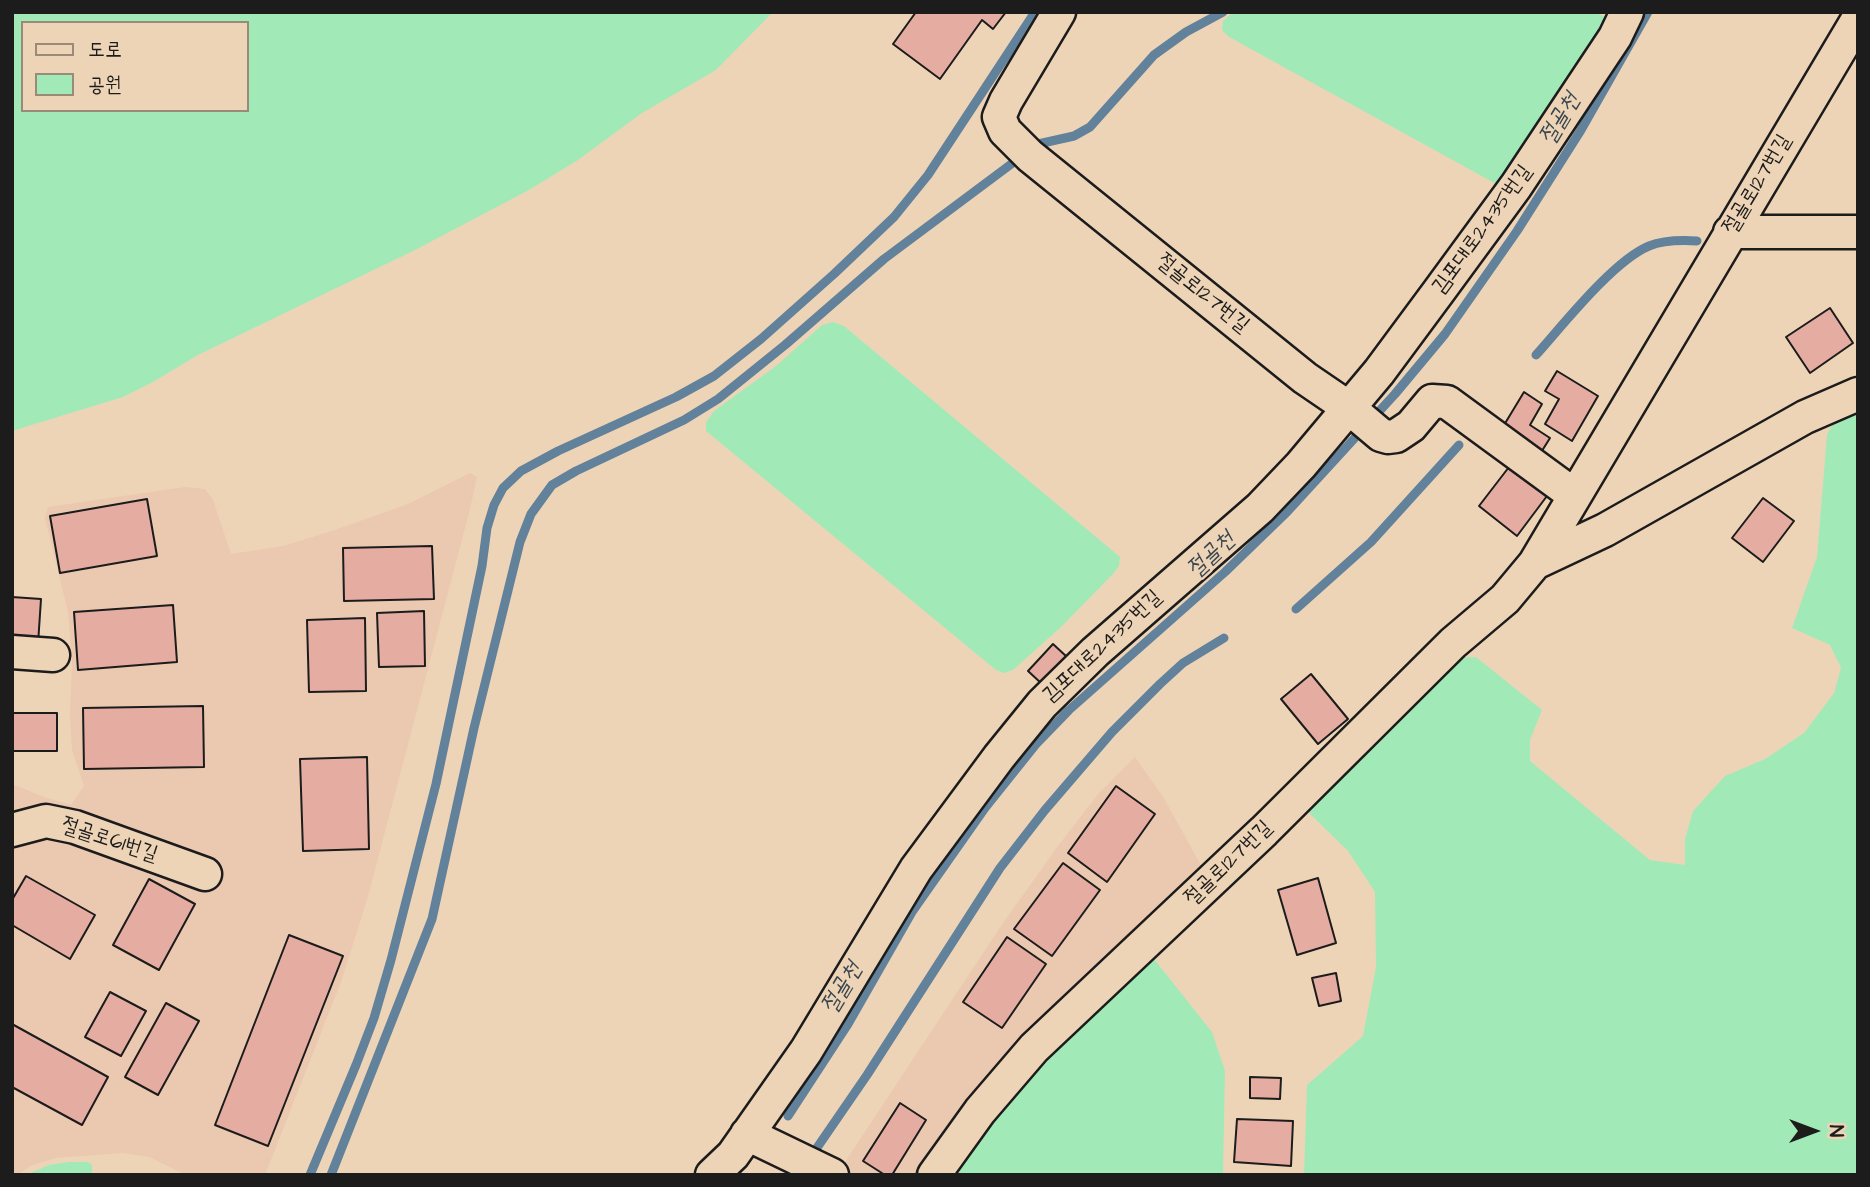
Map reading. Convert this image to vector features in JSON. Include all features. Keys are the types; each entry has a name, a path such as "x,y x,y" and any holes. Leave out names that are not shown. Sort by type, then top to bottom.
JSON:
{"lane":[{"name":"절골로127번길","path":"1059,12 999,117 1005,131 1030,156 1306,379 1381,435 1396,436 1411,426 1432,401 1447,402 1574,495"},
{"name":"김포대로2435번길","path":"712,1175 733,1155 806,1051 916,869 999,757 1042,704 1145,607 1260,508 1352,411 1516,186 1615,37 1627,12"},
{"name":"절골로127번길","path":"934,1175 980,1111 1034,1048 1264,831 1453,643 1505,599 1535,563 1858,19"},
{"path":"1730,232 1858,232"},
{"name":"절골로127번길","path":"1535,563 1605,530 1805,417 1858,394"},
{"path":"12,652 53,655"},
{"name":"절골로61번길","path":"12,830 46,821 75,827 205,874"},
{"path":"747,1134 832,1175"}],"shaded area":[{"path":"470,473 477,477 470,509 367,900 341,982 265,1175 186,1175 149,1157 123,1153 56,1158 30,1166 18,1175 12,1175 12,784 71,805 84,786 72,750 72,662 68,612 45,518 48,507 185,487 205,489 213,500 231,554 283,546 335,530 408,504"},
{"path":"1135,757 1165,800 1204,871 921,1175 856,1175 841,1168 1003,923 1058,846 1099,793"}],"green space":[{"path":"12,12 773,12 716,70 642,113 578,160 529,190 415,250 198,355 123,397 12,431"},
{"path":"1233,12 1596,12 1608,19 1498,185 1229,37 1222,30 1223,21"},
{"path":"833,322 844,326 1120,557 1119,566 1112,575 1061,627 1013,670 1004,673 996,670 706,431 706,422 714,411 776,366 822,325"},
{"path":"1858,401 1858,1175 1304,1175 1307,1085 1363,1036 1376,967 1375,892 1348,851 1302,806 1449,658 1476,657 1542,710 1530,740 1530,761 1650,860 1685,865 1685,839 1693,811 1725,776 1765,759 1804,733 1834,693 1841,668 1830,645 1792,628 1817,557 1827,435 1840,408"},
{"path":"1154,959 1212,1032 1225,1071 1223,1175 952,1175 986,1119 1090,1012"},
{"path":"88,1162 92,1165 92,1175 26,1175 49,1165"}],"building":[{"path":"916,12 1006,12 993,29 982,20 940,79 893,44"},
{"path":"1830,308 1853,343 1810,373 1786,337"},
{"path":"1557,371 1598,396 1572,441 1545,424 1559,399 1545,391"},
{"path":"1524,392 1542,404 1530,425 1550,438 1540,454 1501,430"},
{"path":"1509,467 1547,496 1517,536 1479,506"},
{"path":"1763,498 1794,521 1763,562 1732,538"},
{"path":"147,499 157,556 60,573 50,516"},
{"path":"432,546 434,599 344,601 343,548"},
{"path":"12,597 41,599 38,644 12,642"},
{"path":"173,605 177,662 78,670 74,612"},
{"path":"424,611 425,666 379,667 377,613"},
{"path":"365,618 366,691 309,692 307,620"},
{"path":"1053,644 1067,657 1042,684 1028,671"},
{"path":"1311,674 1348,719 1318,744 1281,699"},
{"path":"203,706 204,767 84,769 83,708"},
{"path":"12,713 57,713 57,751 12,751"},
{"path":"367,757 369,849 303,851 300,759"},
{"path":"1116,786 1155,814 1107,882 1068,853"},
{"path":"1063,863 1100,890 1052,956 1014,929"},
{"path":"26,876 95,915 70,959 12,925 12,900"},
{"path":"1318,878 1336,943 1297,955 1278,890"},
{"path":"149,879 195,904 159,970 113,945"},
{"path":"289,935 343,956 268,1146 215,1125"},
{"path":"1007,937 1046,964 1002,1028 963,1002"},
{"path":"1336,973 1341,1001 1319,1006 1312,978"},
{"path":"110,992 146,1011 121,1056 85,1037"},
{"path":"166,1003 199,1021 158,1095 125,1077"},
{"path":"12,1024 108,1077 82,1125 12,1087"},
{"path":"1250,1077 1281,1078 1280,1099 1250,1098"},
{"path":"900,1103 926,1120 892,1175 885,1175 863,1161"},
{"path":"1237,1119 1293,1121 1291,1166 1234,1162"}],"waterway":[{"path":"310,1175 374,1018 391,960 436,784 482,566 487,528 503,488 521,471 558,451 676,397 714,376 761,339 834,274 894,217 928,175 1035,12"},
{"path":"1038,144 1074,136 1090,127 1154,55 1186,32 1223,12"},
{"name":"절골천","path":"788,1116 848,1024 912,912 985,808 1037,743 1069,710 1225,572 1287,512 1395,394 1445,334 1517,231 1581,130 1648,12"},
{"path":"331,1175 432,919 474,728 520,542 531,514 552,485 684,420 718,399 884,259 1014,162"},
{"path":"1536,355 1589,295 1635,254 1661,243 1697,241"},
{"path":"1296,609 1371,542 1459,445"},
{"path":"812,1155 867,1075 1000,868 1045,810 1112,732 1160,684 1183,663 1224,638"}]}
